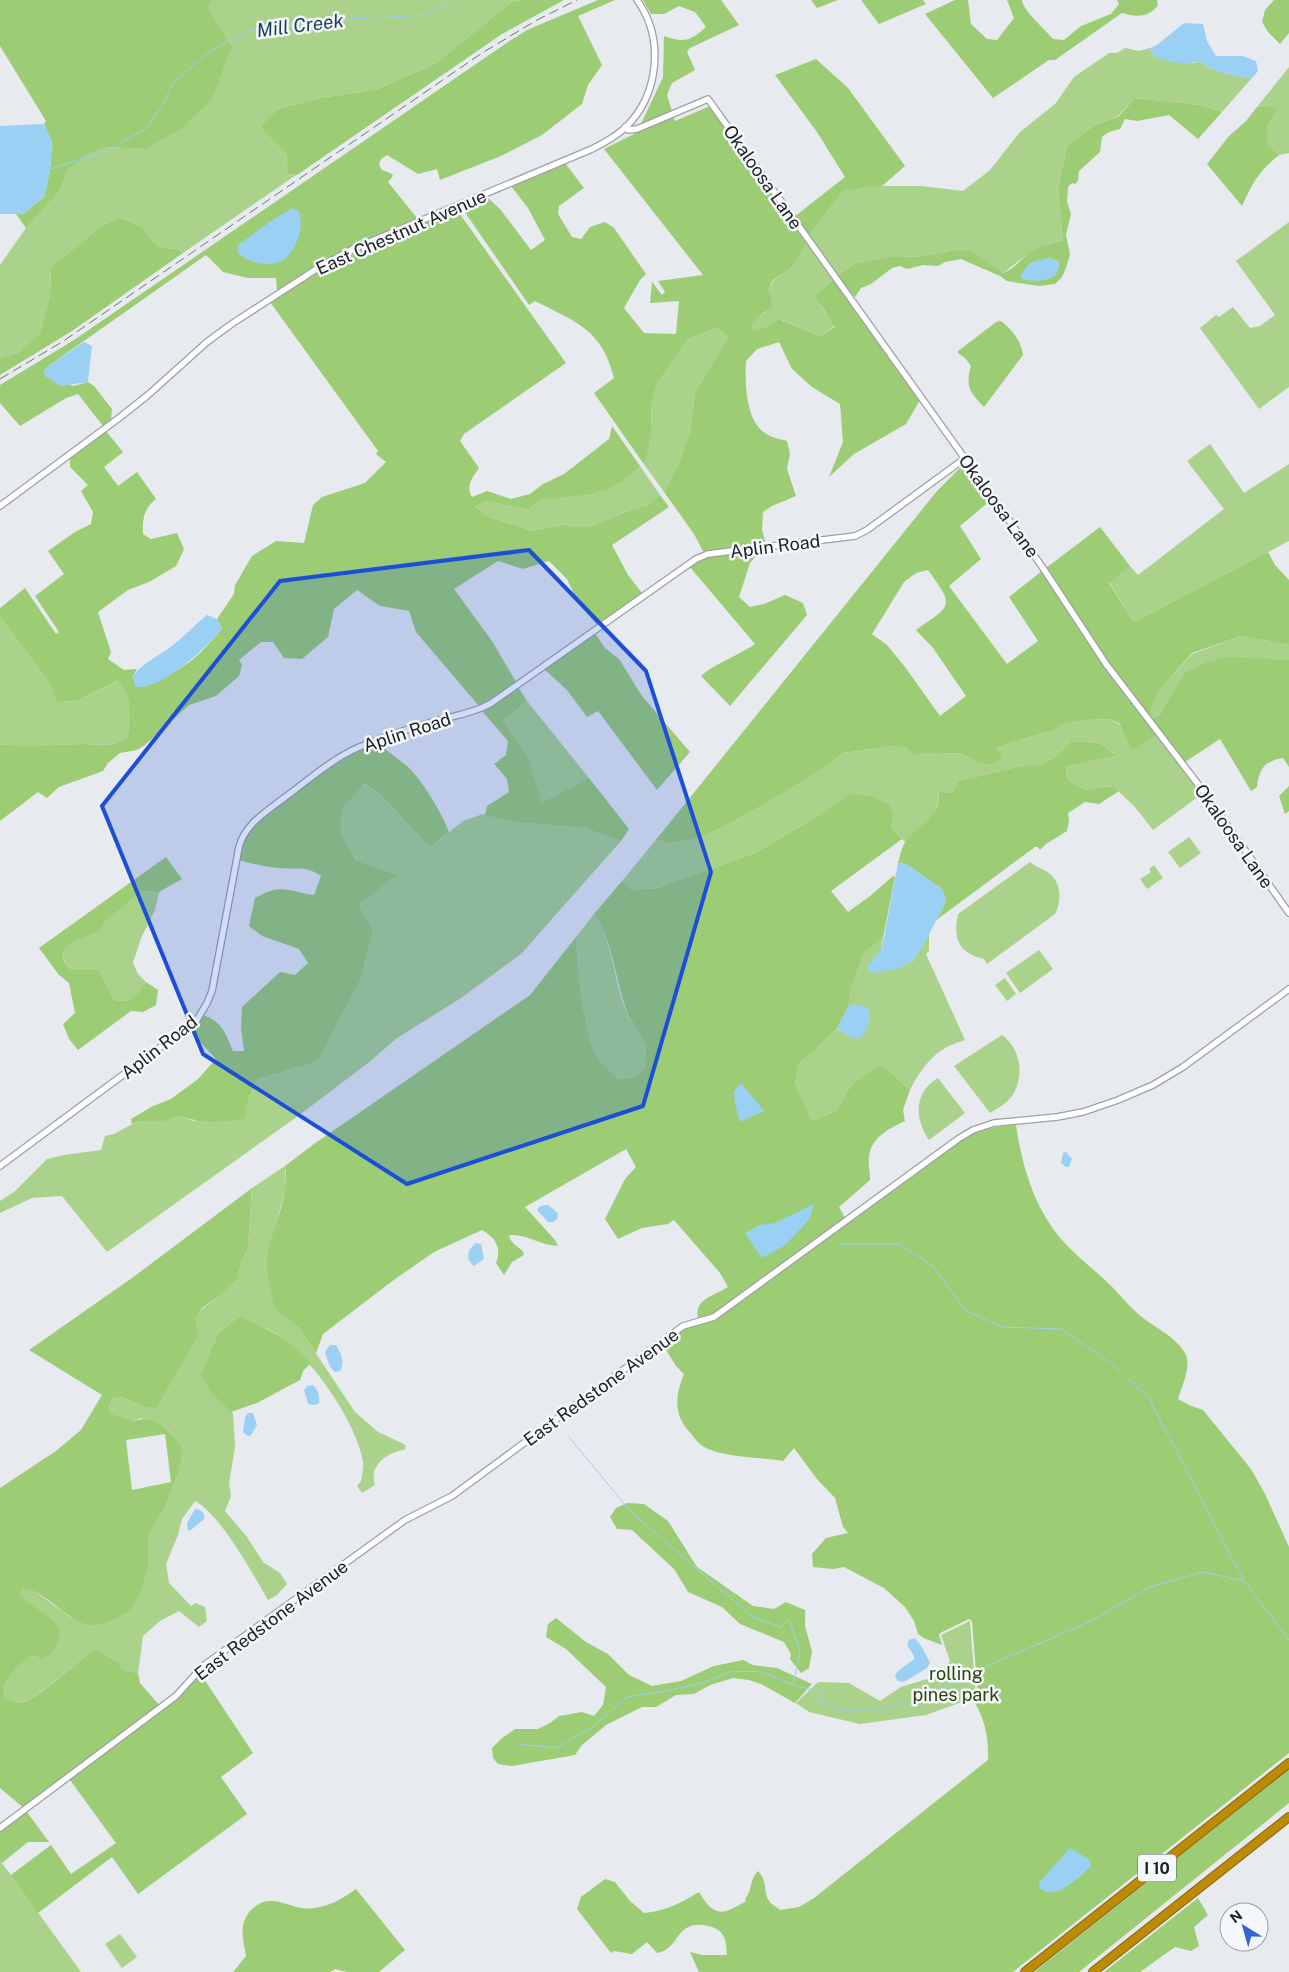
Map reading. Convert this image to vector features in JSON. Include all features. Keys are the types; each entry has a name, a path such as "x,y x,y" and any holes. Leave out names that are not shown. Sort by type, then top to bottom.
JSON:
{"highway":[{"name":"I 10","path":"1025,1972 1289,1763"},
{"name":"I 10","path":"1094,1972 1289,1817"}],"street":[{"path":"625,127 646,98 654,68 653,36 648,19 637,0"},
{"name":"East Chestnut Avenue","path":"0,506 119,418 220,332 318,268 353,249 592,149 625,127 628,130 637,128 708,99"},
{"name":"Okaloosa Lane","path":"708,99 1043,568 1106,664 1199,785 1289,913"},
{"name":"Aplin Road","path":"0,1166 197,1020 212,991 239,847 243,835 253,822 306,782 339,759 367,744 490,704 696,559 708,554 856,536 867,530 964,459"},
{"name":"East Redstone Avenue","path":"0,1828 176,1696 203,1666 373,1543 405,1520 452,1496 683,1326 714,1317 958,1139 973,1130 994,1123 1057,1117 1083,1112 1153,1085 1183,1067 1289,989"}],"highlighted area":[{"path":"529,550 646,671 711,872 643,1106 407,1184 203,1054 102,806 280,581"}],"green space":[{"path":"0,0 212,0 208,8 232,46 212,99 181,129 145,149 108,147 88,154 68,170 58,193 26,228 16,214 23,214 44,197 50,171 52,142 44,124 46,121 0,46"},
{"path":"212,0 520,0 512,2 436,63 378,89 320,98 277,109 260,127 286,154 288,174 296,175 183,253 178,249 158,247 141,226 120,218 103,225 51,267 50,295 40,333 18,353 0,358 0,265 26,228 58,193 68,170 88,154 108,147 145,149 232,46 208,8"},
{"path":"520,0 564,0 502,34 297,175 288,174 286,154 260,127 277,109 320,98 378,89 436,63 512,2"},
{"path":"598,0 615,0 578,16 602,65 588,85 582,104 542,135 501,156 440,180 437,169 418,174 387,155 381,159 379,165 382,170 392,174 393,176 388,182 417,218 339,253 277,291 276,278 248,278 223,272 206,255 47,367 44,373 73,386 88,382 94,386 112,409 111,420 103,426 78,394 66,398 20,426 0,403 0,385 74,340 508,42 527,30"},
{"path":"643,0 721,0 739,25 690,48 687,52 695,70 672,83 667,95 672,111 641,124 663,77 664,36 677,40 687,39 706,27 695,12 679,6 664,14 651,14"},
{"path":"811,0 838,0 817,8"},
{"path":"861,0 923,0 926,4 879,24"},
{"path":"955,0 968,0 971,24 987,39 997,40 1014,18 1007,0 1022,0 1030,15 1053,39 1064,40 1081,26 1111,14 1119,4 1117,0 1157,0 1158,5 1151,12 1142,15 1122,13 1055,60 1049,60 993,98 925,14"},
{"path":"1274,0 1289,0 1289,33 1280,44 1268,32 1262,22 1265,10"},
{"path":"1125,48 1139,51 1150,48 1155,57 1194,63 1201,61 1218,71 1252,78 1222,112 1200,105 1135,98 1117,117 1096,124 1067,146 1058,189 1063,240 1050,243 1029,253 1003,273 973,251 948,251 918,257 894,256 856,263 837,276 808,236 843,191 882,186 922,186 963,191 990,170 1020,132 1055,104 1074,77 1109,53 1117,53"},
{"path":"816,59 848,88 905,166 882,186 843,191 808,236 794,217 845,177 817,132 775,75"},
{"path":"1289,67 1289,153 1279,155 1267,144 1267,126 1278,109 1268,106 1257,107"},
{"path":"1135,98 1200,105 1222,112 1198,139 1169,115 1137,121 1125,119 1120,129 1109,132 1102,137 1100,152 1079,171 1078,181 1068,187 1067,202 1071,214 1066,235 1070,254 1062,277 1055,284 1039,286 1007,281 961,259 945,262 938,266 923,265 907,269 900,266 892,268 871,284 861,288 855,297 837,276 856,263 894,256 918,257 948,251 973,251 1003,273 1014,267 1033,251 1063,240 1058,189 1067,146 1096,124 1118,117","holes":["1049,258 1058,261 1059,265 1054,276"]},
{"path":"710,106 806,243 790,269 773,280 768,290 773,306 756,319 752,326 752,331 767,327 779,319 820,336 835,327 814,297 834,279 920,400 906,424 854,454 829,477 843,442 840,404 812,387 792,369 779,342 757,349 746,361 748,402 760,429 770,436 787,441 790,454 787,469 796,496 763,512 762,529 765,541 762,545 704,553 694,534 664,492 679,463 690,432 695,393 728,337 717,328 688,339 657,384 651,406 652,433 646,460 643,463 594,393 614,378 609,361 595,338 575,322 535,301 529,305 462,208 488,198 500,209 531,250 545,240 528,208 511,186 565,163 584,188 559,206 558,214 572,237 581,239 590,227 605,222 614,228 646,274 640,280 624,308 644,333 676,334 679,301 650,303 652,282 662,295 665,292 658,281 703,275 604,149 637,131 673,116 675,121"},
{"path":"1268,106 1278,109 1267,126 1267,144 1279,155 1266,166 1257,178 1242,206 1207,164 1229,136 1246,121 1257,107"},
{"path":"457,210 566,363 464,434 460,441 479,468 472,478 469,489 472,497 487,491 511,499 530,494 543,484 564,474 609,439 612,426 640,466 630,476 608,489 590,494 540,500 528,510 487,501 475,506 489,517 533,531 565,524 574,527 589,527 636,508 647,506 660,495 669,507 612,545 628,575 642,593 597,625 578,603 567,579 549,561 523,569 498,561 454,589 492,641 516,682 479,706 416,632 409,611 380,606 357,590 334,609 328,637 302,659 284,658 273,642 261,642 239,660 242,665 239,676 216,696 189,705 145,745 137,750 120,753 108,763 103,771 59,787 47,798 38,792 0,821 0,744 24,746 113,745 128,736 128,699 123,686 118,681 78,700 56,703 51,685 0,617 0,608 25,588 56,634 59,632 35,596 64,574 48,551 75,532 91,524 93,512 81,491 88,485 70,467 70,457 106,431 123,452 104,467 118,486 137,472 156,499 149,506 145,514 143,534 151,539 177,533 184,549 176,566 149,582 128,590 98,612 111,652 108,659 124,670 137,669 133,676 136,687 174,672 185,665 217,635 222,629 217,619 234,594 235,585 252,556 276,541 304,543 313,505 322,497 365,483 386,462 376,454 378,451 270,302 342,258"},
{"path":"120,218 141,226 158,247 178,249 183,253 72,331 0,375 0,358 18,353 40,333 50,295 51,267 103,225"},
{"path":"1289,222 1289,387 1259,409 1200,328 1216,315 1219,317 1233,307 1250,328 1260,326 1275,315 1236,261"},
{"path":"806,240 834,279 814,297 835,326 820,336 780,319 767,327 752,332 752,325 755,319 766,312 768,290 774,280 790,269"},
{"path":"1001,321 1015,336 1023,355 984,407 970,389 969,373 971,366 957,352 996,322"},
{"path":"717,328 728,337 695,393 690,432 679,463 664,492 643,463 646,459 652,433 651,406 657,384 688,339"},
{"path":"1210,444 1244,493 1289,464 1289,541 1134,622 1109,582 1130,566 1138,575 1224,509 1187,461"},
{"path":"965,463 991,500 960,526 981,559 949,586 1007,664 1038,641 1009,597 1042,571 1104,665 1157,735 1139,747 1131,749 1119,723 1108,719 1063,724 1054,730 1009,743 996,749 1002,758 991,765 973,760 961,753 912,755 908,748 890,746 843,753 813,775 761,806 698,839 669,843 655,841 937,491","holes":["928,570 943,591 946,604 943,610 916,630 933,648 966,696 940,716 887,645 872,634 904,582 916,573"]},
{"path":"640,466 660,495 647,506 636,508 589,527 574,527 565,524 533,531 489,517 474,505 487,501 528,510 540,500 562,496 630,476"},
{"path":"1100,527 1130,566 1109,583 1134,622 1268,552 1275,565 1289,580 1289,645 1241,636 1192,653 1157,693 1148,717 1108,663 1046,568"},
{"path":"760,551 750,563 739,597 750,607 764,604 785,595 803,603 807,615 730,706 701,676 755,644 689,566 709,557"},
{"path":"0,617 51,685 56,703 78,700 119,681 128,699 128,736 113,745 24,746 0,744"},
{"path":"595,633 605,648 619,659 642,696 690,752 657,790 598,711 587,717 567,690 544,669"},
{"path":"1241,636 1289,645 1289,660 1227,658 1165,706 1159,716 1150,719 1148,717 1157,693 1192,654"},
{"path":"1227,657 1289,660 1289,767 1283,758 1271,761 1261,771 1257,787 1251,791 1220,739 1185,762 1150,719 1159,716 1186,672 1205,663"},
{"path":"518,687 527,701 503,721 529,759 542,803 589,778 629,829 621,841 584,828 512,822 485,815 487,806 509,792 507,779 494,764 506,755 508,741 482,711"},
{"path":"527,701 589,778 542,804 529,759 503,721"},
{"path":"1108,719 1119,724 1128,740 1139,747 1157,735 1202,794 1153,830 1135,807 1113,786 1085,790 1069,781 1066,772 1067,766 1115,754 1100,743 1071,741 1057,755 1043,765 1025,765 958,781 952,793 938,791 937,807 934,814 924,826 905,842 891,828 893,817 849,794 818,816 755,853 657,888 632,890 622,881 655,841 669,843 698,839 761,806 813,775 843,753 890,746 909,748 916,755 961,753 973,760 1009,743 1054,730 1063,724"},
{"path":"1071,741 1100,743 1116,755 1067,766 1066,772 1069,781 1085,790 1113,786 1119,791 1099,804 1085,802 1068,813 1067,831 1040,850 1038,847 1035,847 935,921 946,901 942,889 906,864 898,863 906,841 934,814 939,800 938,791 952,793 958,781 1025,765 1043,765 1057,755"},
{"path":"379,742 417,777 438,809 449,832 430,848 381,795 364,784 342,809 341,833 356,860 396,875 359,905 373,931 361,979 320,1057 314,1063 258,1079 248,1099 244,1119 212,1122 180,1116 166,1121 138,1121 132,1124 131,1119 153,1106 171,1099 198,1079 216,1059 189,1030 203,1015 219,1025 233,1051 244,1051 241,1028 242,1007 280,972 295,975 308,963 299,949 262,936 249,926 255,898 269,891 279,889 314,895 321,876 305,869 269,867 239,860 245,837 255,824 314,779 346,758"},
{"path":"363,784 381,795 430,848 463,821 483,814 512,822 584,828 621,841 521,954 461,998 397,1038 368,1063 298,1116 107,1252 62,1196 32,1198 0,1213 0,1201 14,1192 47,1159 101,1150 105,1136 114,1134 138,1121 166,1121 180,1116 194,1121 248,1099 258,1079 314,1063 320,1057 361,979 373,931 359,905 395,875 356,860 341,833 342,809"},
{"path":"1289,786 1289,811 1285,814 1279,796"},
{"path":"849,794 870,796 889,804 893,817 891,828 902,839 831,891 848,912 893,876 895,877 883,938 864,953 851,988 848,1008 838,1027 799,1063 795,1083 812,1121 836,1111 855,1082 881,1064 910,1090 903,1110 905,1121 882,1134 871,1149 869,1159 870,1180 839,1207 845,1218 713,1315 698,1319 699,1307 702,1302 728,1287 720,1273 674,1220 668,1224 642,1228 618,1239 605,1219 625,1179 636,1167 626,1149 525,1207 555,1240 558,1246 522,1236 510,1235 511,1241 522,1250 524,1255 512,1262 504,1275 496,1263 498,1248 491,1236 482,1230 434,1252 395,1279 323,1334 316,1353 299,1328 274,1308 269,1281 268,1252 285,1191 285,1166 530,995 576,937 582,1002 594,1051 600,1061 617,1078 629,1078 640,1073 644,1070 646,1050 644,1041 627,1012 606,937 594,914 622,881 632,890 657,888 755,853 818,816"},
{"path":"1189,837 1201,853 1180,868 1168,852"},
{"path":"166,857 182,879 159,892 142,891 105,922 100,931 77,940 65,949 63,955 65,962 72,970 99,970 114,1000 125,1001 133,997 146,982 158,990 156,1005 143,1012 131,1011 78,1050 69,1039 63,1024 75,1013 69,983 59,975 39,948"},
{"path":"1030,862 1054,878 1060,896 1058,908 1055,914 987,964 984,959 968,953 959,943 956,930 958,914"},
{"path":"1154,865 1163,878 1147,889 1140,879 1151,872 1149,869"},
{"path":"142,891 159,892 155,910 141,938 133,963 138,974 146,982 133,997 125,1001 114,1000 99,970 72,970 65,962 63,955 65,949 70,944 100,931 105,922"},
{"path":"594,914 610,951 627,1013 642,1035 645,1043 644,1070 637,1075 625,1079 617,1078 600,1061 594,1051 585,1020 576,937"},
{"path":"929,933 929,951 926,954 965,1040 948,1046 935,1055 923,1069 910,1090 881,1064 855,1082 836,1111 812,1121 795,1083 799,1063 837,1028 840,1031 868,1008 848,1006 851,988 864,953 883,938 882,948 912,962"},
{"path":"1039,950 1053,969 1020,993 1006,973"},
{"path":"1005,978 1016,994 1007,1001 995,985"},
{"path":"1002,1035 1017,1055 1020,1072 1019,1080 1010,1099 990,1113 954,1066"},
{"path":"938,1078 965,1113 929,1140 921,1123 919,1106 924,1090"},
{"path":"1016,1125 1026,1171 1036,1200 1052,1227 1066,1245 1110,1285 1137,1313 1177,1342 1182,1348 1186,1355 1187,1365 1178,1399 1203,1410 1251,1469 1265,1494 1289,1547 1289,1753 1013,1972 699,1972 690,1952 702,1955 727,1955 726,1942 723,1935 717,1929 700,1925 691,1926 684,1930 665,1951 657,1953 647,1942 632,1954 614,1951 611,1953 577,1909 581,1897 605,1879 615,1882 630,1901 644,1913 673,1906 699,1892 714,1910 725,1911 746,1901 745,1899 753,1878 758,1871 763,1880 766,1895 772,1904 780,1910 799,1907 814,1898 988,1760 988,1744 985,1729 981,1714 973,1700 978,1697 972,1621 969,1619 940,1633 942,1645 918,1634 914,1621 905,1607 884,1588 844,1567 833,1569 813,1567 812,1554 826,1538 848,1533 843,1527 835,1498 817,1479 794,1448 783,1461 717,1452 700,1444 679,1416 677,1402 684,1374 676,1366 663,1345 688,1327 716,1319 959,1141 986,1129"},
{"path":"285,1166 286,1188 270,1245 274,1308 299,1328 355,1412 378,1432 404,1444 406,1447 404,1450 390,1454 378,1464 374,1473 375,1485 362,1493 357,1486 361,1481 363,1467 359,1447 353,1430 334,1396 310,1365 286,1341 269,1330 239,1316 219,1333 212,1394 233,1413 235,1447 229,1483 231,1496 225,1511 247,1537 263,1562 280,1573 287,1584 277,1595 268,1600 225,1531 205,1508 195,1501 182,1519 178,1535 166,1564 169,1583 191,1606 195,1603 205,1607 207,1621 199,1627 179,1611 160,1621 143,1636 138,1673 122,1670 119,1663 95,1648 30,1699 19,1703 5,1698 5,1685 11,1674 30,1656 37,1656 20,1594 22,1589 28,1588 33,1590 70,1617 96,1625 132,1610 148,1570 148,1535 164,1509 177,1477 169,1431 141,1418 134,1421 108,1413 108,1407 113,1398 122,1397 141,1406 198,1333 194,1320 202,1309 238,1279 241,1262 248,1248 252,1188"},
{"path":"252,1188 248,1248 241,1262 238,1279 221,1295 202,1308 195,1320 198,1333 195,1341 156,1408 141,1406 122,1397 113,1398 108,1407 109,1413 134,1421 142,1419 156,1422 168,1431 183,1449 177,1477 164,1509 148,1535 148,1570 132,1610 104,1623 95,1625 85,1624 66,1614 39,1594 22,1589 20,1594 53,1620 59,1634 56,1646 49,1655 41,1659 37,1656 30,1656 11,1674 5,1685 5,1698 19,1703 30,1699 95,1648 119,1663 122,1670 138,1673 140,1683 160,1706 24,1808 0,1788 0,1488 56,1451 81,1430 102,1395 29,1350 132,1278","holes":["165,1434 171,1482 132,1490 126,1440"]},
{"path":"239,1316 287,1341 310,1364 303,1371 300,1380 257,1403 231,1412 212,1394 201,1375 219,1333"},
{"path":"627,1503 644,1504 668,1521 697,1567 753,1606 774,1609 786,1602 805,1610 805,1626 812,1651 809,1668 801,1673 790,1659 791,1654 784,1642 740,1624 722,1607 688,1592 674,1569 632,1530 617,1529 610,1517 616,1508"},
{"path":"556,1618 586,1642 608,1654 629,1675 652,1686 681,1681 714,1666 743,1660 753,1665 777,1668 812,1684 795,1703 761,1684 733,1678 710,1685 694,1694 676,1695 656,1707 642,1707 606,1725 581,1746 575,1755 512,1766 498,1764 493,1758 492,1748 515,1729 538,1729 559,1716 582,1712 594,1716 603,1705 606,1687 566,1649 546,1637 548,1624"},
{"name":"rolling pines park","path":"970,1621 976,1697 926,1715 860,1724 809,1712 796,1703 818,1682 849,1683 880,1701 901,1687 937,1676 950,1661 941,1635"},
{"path":"200,1673 253,1753 221,1777 247,1814 138,1894 112,1857 38,1913 11,1875 51,1845 71,1874 116,1843 70,1780 178,1698"},
{"path":"1289,1769 1289,1803 1079,1972 1034,1972"},
{"path":"27,1812 49,1842 28,1842 2,1863 0,1861 0,1831"},
{"path":"0,1861 11,1875 81,1972 0,1972"},
{"path":"356,1889 405,1950 379,1972 347,1972 335,1969 330,1972 233,1972 246,1956 243,1931 245,1920 252,1909 262,1902 275,1901 308,1909 331,1903"},
{"path":"1198,1898 1208,1915 1194,1927 1199,1946 1191,1951 1175,1947 1140,1972 1104,1972"},
{"path":"120,1934 137,1957 122,1968 105,1944"}],"water":[{"path":"1184,23 1203,24 1207,41 1216,56 1243,56 1256,61 1258,71 1252,78 1218,71 1201,61 1178,63 1155,57 1150,48 1157,45"},
{"path":"44,124 52,142 50,171 44,197 23,214 0,214 0,126"},
{"path":"292,208 299,211 301,217 300,231 292,251 283,260 271,264 258,263 246,259 237,251 238,245"},
{"path":"1049,258 1058,261 1058,268 1052,277 1041,281 1022,279 1021,274 1031,262"},
{"path":"84,342 92,346 88,382 61,386 45,376 44,373 47,367"},
{"path":"207,615 217,619 222,629 215,637 195,656 170,675 147,686 136,687 133,676 137,671 177,642"},
{"path":"898,863 906,864 942,889 946,901 924,944 910,963 896,969 872,973 867,967 882,948"},
{"path":"848,1006 868,1007 870,1016 865,1032 859,1039 850,1037 837,1028"},
{"path":"741,1083 764,1111 740,1122 734,1091"},
{"path":"1066,1152 1072,1159 1069,1167 1061,1163 1063,1153"},
{"path":"814,1204 809,1220 784,1246 762,1258 745,1233 760,1225 775,1223"},
{"path":"548,1205 558,1213 557,1219 553,1222 548,1222 537,1210 540,1206"},
{"path":"476,1243 481,1244 484,1259 474,1266 469,1260 468,1254"},
{"path":"330,1345 336,1345 341,1355 342,1364 340,1371 335,1372 330,1367 325,1352"},
{"path":"313,1385 319,1398 319,1403 315,1405 308,1404 304,1390 307,1386"},
{"path":"248,1413 253,1413 257,1425 251,1435 248,1436 243,1432 245,1417"},
{"path":"195,1509 203,1512 204,1519 188,1531 187,1523"},
{"path":"915,1638 930,1663 927,1668 904,1682 898,1681 895,1676 897,1672 914,1659 907,1645 909,1640"},
{"path":"1070,1848 1090,1860 1091,1867 1059,1891 1045,1891 1039,1887 1039,1883"}],"waterway":[{"name":"Mill Creek","path":"50,169 106,151 147,128 163,104 173,83 209,52 248,31 331,20 427,15 451,0"},
{"path":"838,1244 900,1244 934,1267 965,1310 1002,1327 1061,1329 1111,1363 1149,1398 1244,1581 1289,1640"},
{"path":"569,1437 631,1512 754,1618 781,1627 789,1619 800,1651 793,1685 822,1692 824,1698 817,1700 841,1710 872,1710 919,1701 978,1670 1091,1621 1150,1587 1203,1572 1244,1581"},
{"path":"518,1744 556,1748 594,1726 627,1697 702,1683 729,1672 760,1671 793,1685"}],"railway":[{"path":"0,379 62,342 482,53 537,20 577,0"}]}
